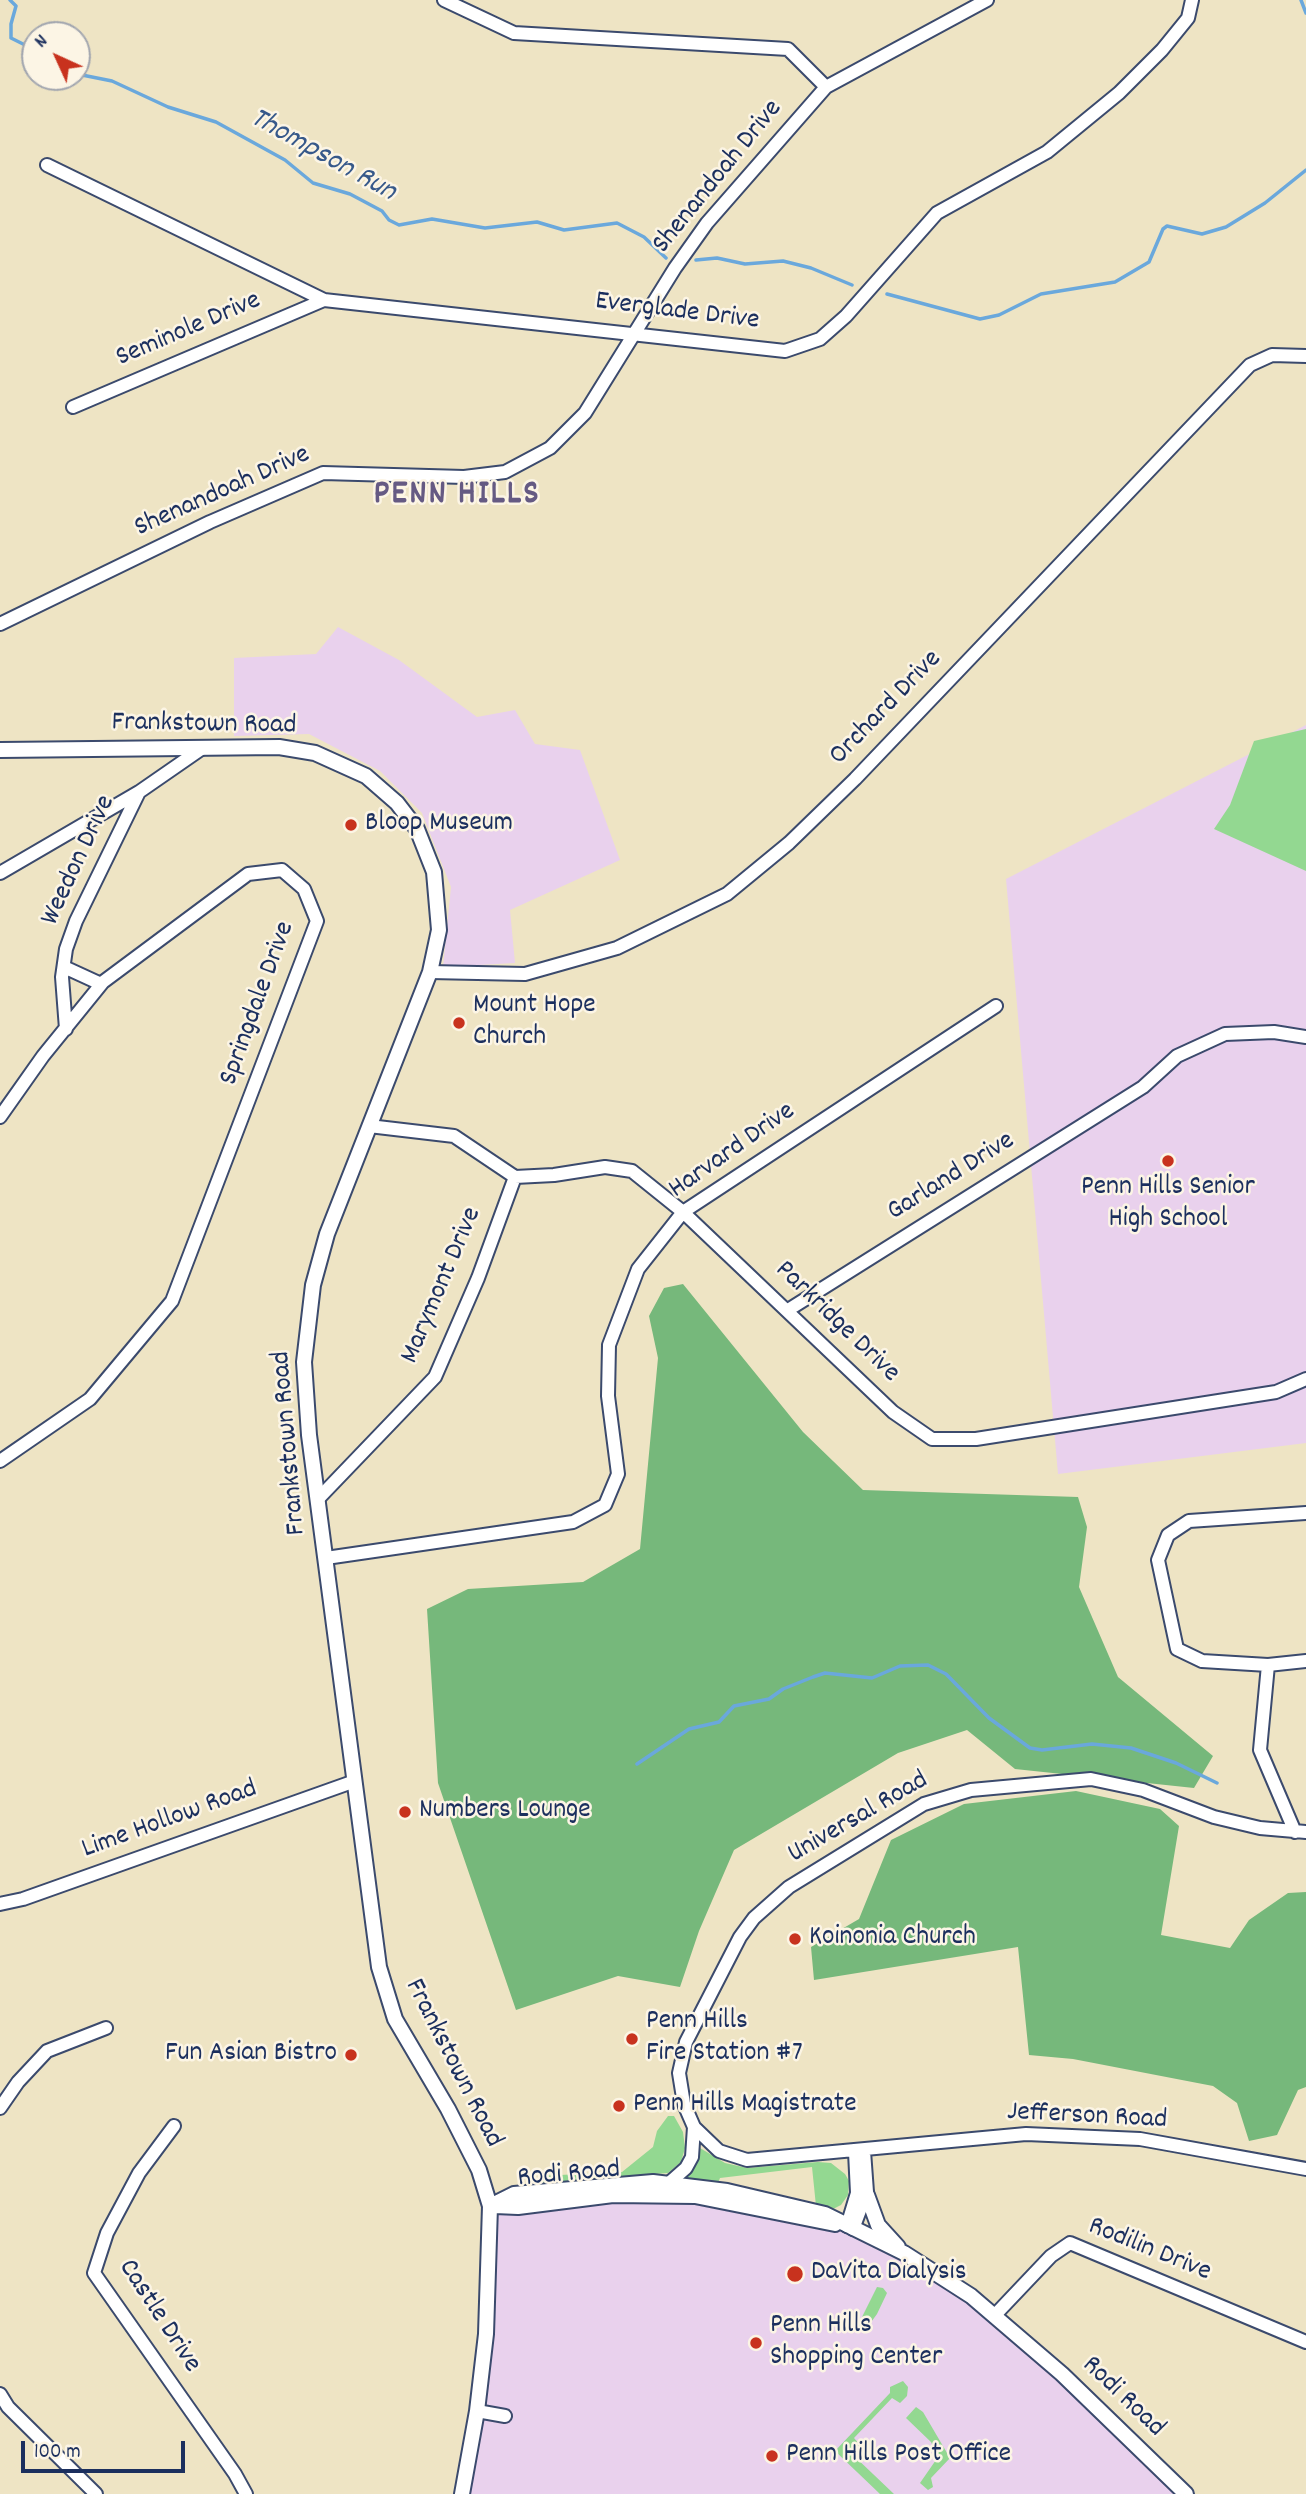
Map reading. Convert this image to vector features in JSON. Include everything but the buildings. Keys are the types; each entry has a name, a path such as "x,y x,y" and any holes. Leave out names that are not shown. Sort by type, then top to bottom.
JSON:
{"main road":[{"name":"Frankstown Road","path":"0,750 298,748 350,766 381,787 416,829 434,874 439,930 430,972 327,1234 309,1314 304,1362 318,1499 374,1942 386,1994 404,2036 448,2109 479,2170 490,2206 488,2304 477,2411 462,2494"},
{"name":"Rodi Road","path":"490,2206 514,2194 544,2190 669,2183 779,2201 825,2214 904,2253 995,2315 1062,2374 1186,2494"},
{"name":"Rodi Road","path":"490,2206 518,2207 613,2195 695,2196 850,2228"},
{"path":"867,2195 878,2225 904,2253"}],"street":[{"path":"444,0 514,33 788,49 826,87"},
{"name":"Shenandoah Drive","path":"0,624 210,522 323,473 464,477 505,472 550,448 585,413 675,268 707,223 826,87 985,0"},
{"name":"Everglade Drive","path":"47,165 324,300 785,351 820,339 846,316 937,213 1047,152 1119,93 1162,50 1188,18 1192,0"},
{"name":"Seminole Drive","path":"73,407 324,300"},
{"name":"Orchard Drive","path":"430,972 524,974 617,948 727,894 789,843 855,779 1250,365 1272,355 1306,356"},
{"name":"Weedon Drive","path":"66,1029 64,967 76,921 139,792 204,747"},
{"path":"0,873 139,792"},
{"name":"Springdale Drive","path":"0,1117 101,984 248,874 282,870 304,889 317,921 172,1301 90,1399 0,1461"},
{"path":"64,967 101,984"},
{"name":"Harvard Drive","path":"326,1558 573,1522 606,1505 618,1474 608,1396 610,1345 638,1269 683,1212 996,1006"},
{"name":"Garland Drive","path":"788,1310 1143,1087 1177,1056 1225,1034 1274,1032 1306,1037"},
{"path":"369,1126 454,1136 515,1177"},
{"name":"Parkridge Drive","path":"515,1177 554,1175 605,1167 632,1171 683,1212 893,1412 932,1439 976,1439 1221,1401 1276,1392 1306,1379"},
{"name":"Marymont Drive","path":"318,1499 435,1377 478,1278 515,1177"},
{"path":"1306,1513 1189,1521 1168,1535 1158,1560 1177,1649 1202,1661 1268,1665 1306,1661"},
{"path":"1268,1665 1260,1750 1300,1832"},
{"name":"Universal Road","path":"815,2155 747,2160 719,2151 694,2127 684,2104 679,2073 686,2042 740,1937 768,1903 789,1887 924,1804 971,1790 1091,1779 1143,1790 1214,1817 1300,1832"},
{"name":"Lime Hollow Road","path":"0,1904 23,1899 355,1781"},
{"path":"0,2108 18,2082 47,2051 106,2028"},
{"name":"Castle Drive","path":"174,2126 153,2150 113,2221 94,2273 236,2474 246,2494"},
{"name":"Universal Road","path":"669,2183 686,2168 692,2157 694,2127"},
{"name":"Jefferson Road","path":"815,2155 1026,2134 1139,2139 1306,2169"},
{"path":"850,2228 867,2195 860,2151"},
{"path":"850,2228 857,2193 860,2151"},
{"name":"Rodilin Drive","path":"995,2315 1051,2256 1070,2243 1306,2342"},
{"path":"0,2394 8,2407 96,2494"},
{"path":"477,2411 505,2416"}],"shaded area":[{"path":"338,627 399,660 477,717 515,710 535,744 580,750 620,860 510,910 515,963 443,967 451,887 422,813 380,771 309,734 234,736 234,658 316,654"},
{"name":"Penn Hills Senior High School","path":"1306,725 1306,1443 1058,1474 1006,879"},
{"name":"Penn Hills Shopping Center","path":"655,2195 847,2226 953,2283 1186,2494 461,2494 477,2411 490,2206"}],"green space":[{"path":"1306,729 1306,871 1214,829 1230,805 1254,741"},
{"path":"683,1284 803,1432 863,1490 1078,1497 1087,1527 1079,1587 1118,1677 1213,1756 1194,1788 1015,1769 967,1730 898,1753 734,1850 699,1931 680,1987 618,1976 516,2010 438,1783 427,1609 468,1589 583,1582 640,1549 658,1358 649,1316 664,1288"},
{"path":"1076,1791 1160,1809 1179,1826 1161,1935 1230,1948 1249,1920 1288,1893 1306,1892 1306,2087 1298,2090 1277,2135 1249,2141 1237,2103 1213,2086 1073,2059 1029,2055 1018,1947 814,1980 811,1947 859,1919 891,1840 964,1804"},
{"path":"668,2116 674,2116 683,2132 685,2148 681,2162 668,2173 539,2183 539,2176 622,2172 653,2147 657,2131"},
{"path":"700,2148 725,2163 747,2168 831,2163 845,2174 849,2181 848,2195 841,2205 833,2209 816,2206 812,2167 720,2178 718,2183 688,2179 686,2176"},
{"path":"877,2287 883,2288 887,2293 877,2314 866,2329 859,2332 857,2327"},
{"path":"903,2381 908,2387 907,2396 900,2403 892,2398 854,2438 860,2445 852,2454 894,2494 880,2494 835,2451 890,2393 890,2387"},
{"path":"916,2407 923,2412 950,2458 931,2478 933,2487 928,2490 920,2483 938,2457 931,2442 906,2418"}],"waterway":[{"name":"Thompson Run","path":"10,0 16,6 11,24 11,38 21,43"},
{"path":"1301,0 1306,13"},
{"name":"Thompson Run","path":"91,77 112,81 168,107 216,122 285,160 313,183 350,194 382,211 389,220 399,225 432,219 485,228 537,222 564,230 617,223 644,237 666,258"},
{"name":"Thompson Run","path":"887,294 980,319 999,315 1041,294 1115,282 1149,262 1163,229 1167,226 1202,234 1226,227 1265,203 1306,170"},
{"name":"Thompson Run","path":"696,260 717,258 745,264 783,261 811,268 852,285"},
{"path":"637,1764 689,1729 719,1722 734,1706 769,1699 783,1689 813,1677 825,1673 872,1678 900,1666 928,1665 946,1674 989,1718 1030,1748 1042,1750 1092,1744 1131,1748 1176,1763 1217,1783"}],"place":[{"name":"Bloop Museum","path":"351,825"},
{"name":"Mount Hope Church","path":"459,1023"},
{"name":"Penn Hills Senior High School","path":"1168,1161"},
{"name":"Numbers Lounge","path":"405,1812"},
{"name":"Koinonia Church","path":"795,1939"},
{"name":"Penn Hills Fire Station #7","path":"632,2039"},
{"name":"Fun Asian Bistro","path":"351,2055"},
{"name":"Penn Hills Magistrate","path":"619,2106"},
{"name":"DaVita Dialysis","path":"795,2274"},
{"name":"Penn Hills Shopping Center","path":"756,2343"},
{"name":"Penn Hills Post Office","path":"772,2456"}],"district":[{"name":"PENN HILLS","path":"457,497"}]}
